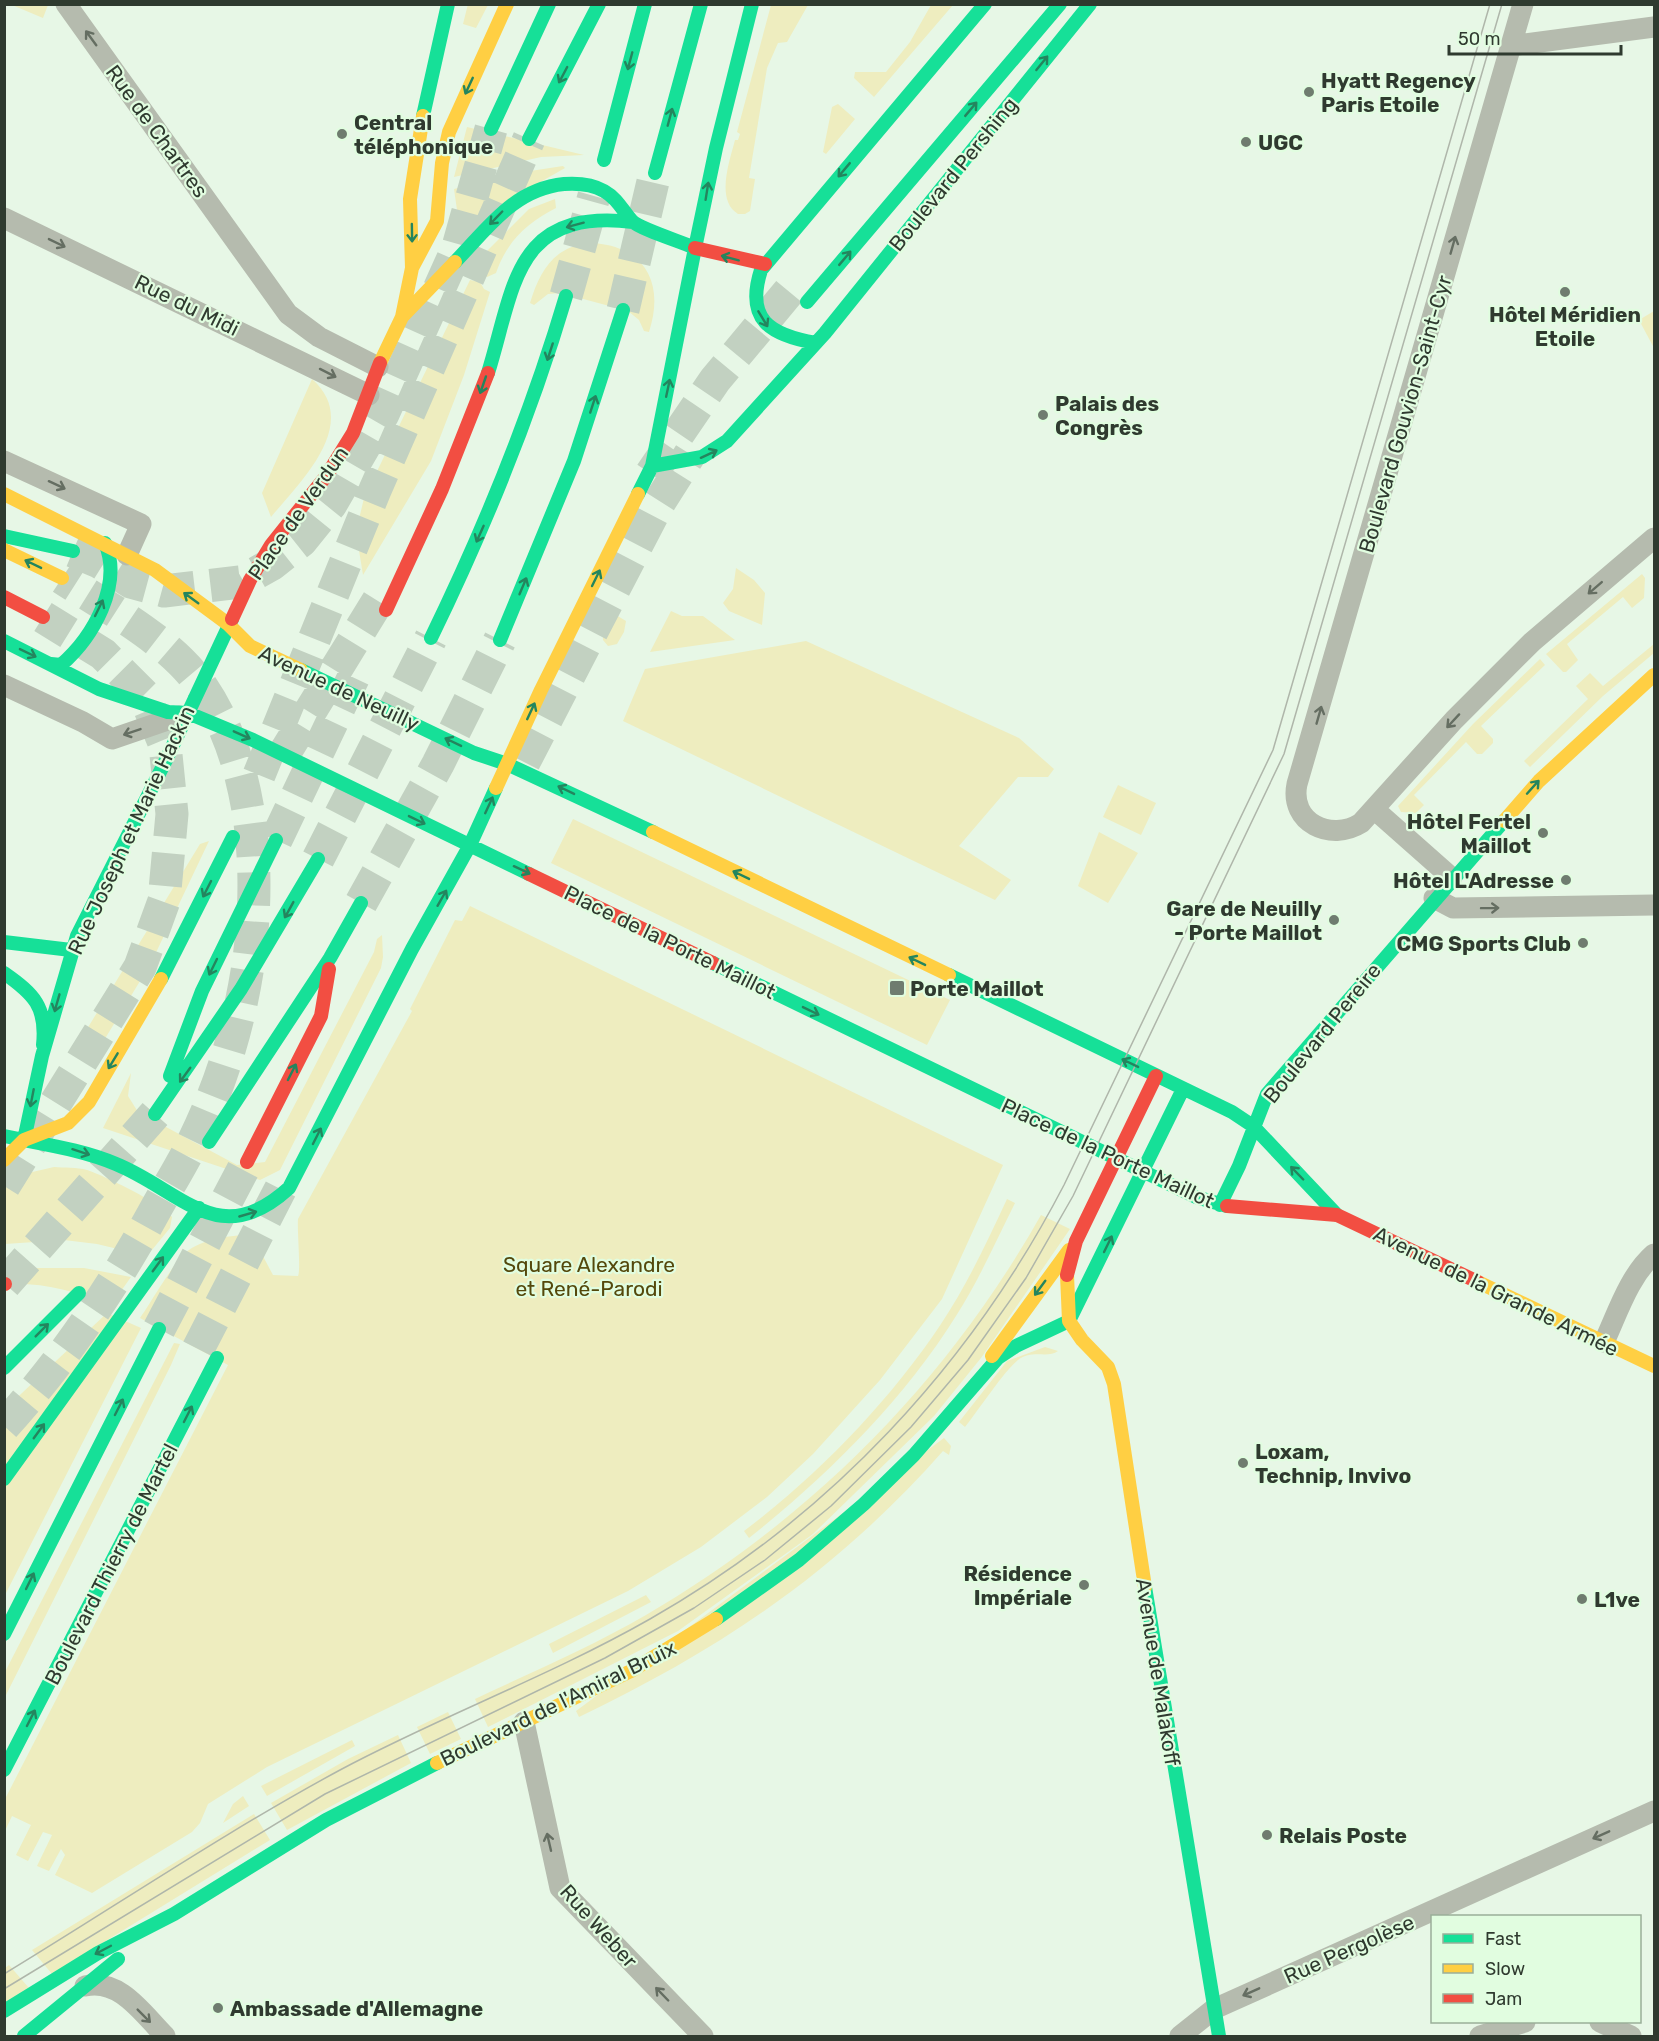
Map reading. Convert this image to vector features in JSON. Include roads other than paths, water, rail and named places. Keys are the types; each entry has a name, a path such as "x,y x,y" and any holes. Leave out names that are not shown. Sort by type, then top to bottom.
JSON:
{"main road":[{"path":"402,317 412,268 410,199 417,143 448,4"},
{"path":"412,268 437,221 442,163 449,132 507,4"},
{"path":"491,129 549,4"},
{"path":"529,139 599,4"},
{"path":"604,160 645,4"},
{"path":"655,173 701,4"},
{"path":"4,1136 66,1147 97,1156 129,1169 199,1208 227,1217 246,1216 270,1205 290,1188 412,949 470,845 652,466 716,148 752,4"},
{"path":"816,343 783,337 761,320 756,304 756,289 765,264 985,4"},
{"name":"Boulevard Pershing","path":"807,302 1060,4"},
{"name":"Boulevard Pershing","path":"652,466 695,460 719,449 816,343 1090,4"},
{"path":"402,317 504,211 534,190 571,183 602,189 618,200 633,222"},
{"path":"382,606 431,515 473,415 514,279 523,261 537,244 566,227 604,220 633,222 695,248 752,263 765,264"},
{"path":"431,638 470,558 515,452 566,296"},
{"path":"500,640 574,461 622,310"},
{"name":"Place de Verdun","path":"212,664 228,624 265,553 339,458 354,433 378,367 402,317"},
{"name":"Avenue de Neuilly","path":"4,494 155,570 228,624 250,646 474,753 507,764"},
{"path":"4,536 73,551"},
{"path":"51,664 61,665 69,659 110,585 111,558 105,543"},
{"path":"4,550 62,578"},
{"path":"4,597 43,617"},
{"path":"4,641 99,688 136,703 168,712 188,713 253,740 470,845"},
{"name":"Rue Joseph et Marie Hackin","path":"24,1140 42,1056 71,950 212,664"},
{"name":"Boulevard Pereire","path":"1220,1205 1239,1166 1267,1094 1434,898 1539,781 1654,675"},
{"path":"507,764 582,798 1232,1112 1253,1126 1337,1215"},
{"path":"4,1154 24,1140 68,1123 89,1102 156,989 233,837"},
{"path":"276,840 202,991 155,1114 221,1023 267,951 318,859"},
{"name":"Place de la Porte Maillot","path":"470,845 1143,1172 1220,1205 1337,1215"},
{"path":"209,1142 330,958 361,903"},
{"path":"4,942 71,950"},
{"path":"247,1162 321,1016 330,958"},
{"path":"4,973 31,991 41,1008 44,1033 42,1056"},
{"name":"Boulevard de l'Amiral Bruix","path":"963,1398 1012,1326 1076,1241 1156,1076"},
{"path":"1069,1321 1183,1089"},
{"path":"4,1160 24,1140"},
{"path":"4,1479 199,1208"},
{"name":"Avenue de la Grande Armée","path":"1337,1215 1654,1366"},
{"name":"Boulevard de l'Amiral Bruix","path":"4,2011 98,1953 174,1914 334,1816 632,1671 697,1632 763,1587 864,1504 914,1455 998,1358 1016,1346 1069,1321 1066,1279 1076,1241"},
{"path":"4,1368 79,1293"},
{"name":"Avenue de Malakoff","path":"1069,1321 1082,1340 1108,1367 1114,1384 1148,1610 1219,2037"},
{"path":"4,1634 159,1329"},
{"name":"Boulevard Thierry de Martel","path":"4,1770 217,1358"},
{"name":"Boulevard de l'Amiral Bruix","path":"24,2037 174,1914"}],"street":[{"name":"Rue de Chartres","path":"66,4 272,293 298,321 319,337 378,367"},
{"name":"Boulevard Gouvion-Saint-Cyr","path":"1374,809 1361,823 1347,829 1331,830 1306,820 1301,815 1295,803 1297,784 1522,4"},
{"path":"1510,46 1654,27"},
{"name":"Rue du Midi","path":"4,218 285,352 369,395"},
{"path":"285,352 298,321"},
{"path":"4,460 141,525 127,555"},
{"path":"1452,878 1374,809 1454,720 1532,642 1654,538"},
{"path":"4,685 83,722 112,739 188,713"},
{"path":"1434,898 1453,908 1654,905"},
{"path":"1604,1342 1632,1281 1644,1263 1654,1254"},
{"name":"Rue Weber","path":"524,1722 560,1888 703,2037"},
{"name":"Rue Pergolèse","path":"1180,2037 1214,2009 1654,1810"},
{"path":"85,1986 94,1984 112,1987 165,2037"},
{"path":"1480,2037 1522,2023"},
{"path":"1602,2023 1631,2037"}],"tunnel":[{"path":"73,551 99,562 131,582 164,591 240,582 272,564 301,541 331,504 383,414 458,247 491,129"},
{"path":"259,775 375,490 529,139"},
{"path":"623,310 655,173"},
{"path":"566,296 594,196"},
{"path":"651,474 715,380 791,289"},
{"path":"524,762 657,506 690,454"},
{"path":"4,1426 66,1351 85,1324 137,1242 192,1144 209,1107 235,1028 244,988 254,905 250,823 243,786 227,733 210,700 200,684 172,653 136,625 62,578"},
{"path":"284,754 378,601"},
{"path":"4,1186 140,967 164,901 172,814 165,745 144,695 103,654 43,617"},
{"path":"318,859 431,638"},
{"path":"361,903 438,764 500,640"},
{"path":"276,840 356,672"},
{"path":"5,1284 155,1114"},
{"path":"159,1329 247,1162"},
{"path":"198,1349 281,1188"}],"tram line":[{"path":"4,1974 213,1844 340,1770 612,1640 715,1579 777,1534 834,1485 888,1432 939,1375 985,1315 1027,1251 1064,1185 1273,750 1490,4"},
{"path":"4,1989 325,1794 605,1658 694,1608 765,1560 831,1506 911,1427 968,1360 1026,1278 1073,1196 1284,754 1502,4"}],"place":[{"name":"Hyatt Regency Paris Etoile","path":"1309,92"},
{"name":"Central téléphonique","path":"342,134"},
{"name":"UGC","path":"1246,142"},
{"name":"Hôtel Méridien Etoile","path":"1565,292"},
{"name":"Palais des Congrès","path":"1043,415"},
{"name":"Hôtel Fertel Maillot","path":"1543,833"},
{"name":"Hôtel L'Adresse","path":"1566,880"},
{"name":"Gare de Neuilly - Porte Maillot","path":"1334,920"},
{"name":"CMG Sports Club","path":"1583,943"},
{"name":"Porte Maillot","path":"897,988"},
{"name":"Loxam, Technip, Invivo","path":"1243,1463"},
{"name":"Résidence Impériale","path":"1084,1585"},
{"name":"L1ve","path":"1582,1599"},
{"name":"Relais Poste","path":"1267,1835"},
{"name":"Ambassade d'Allemagne","path":"218,2008"}],"park label":[{"name":"Square Alexandre et René-Parodi","path":"589,1276"}]}
